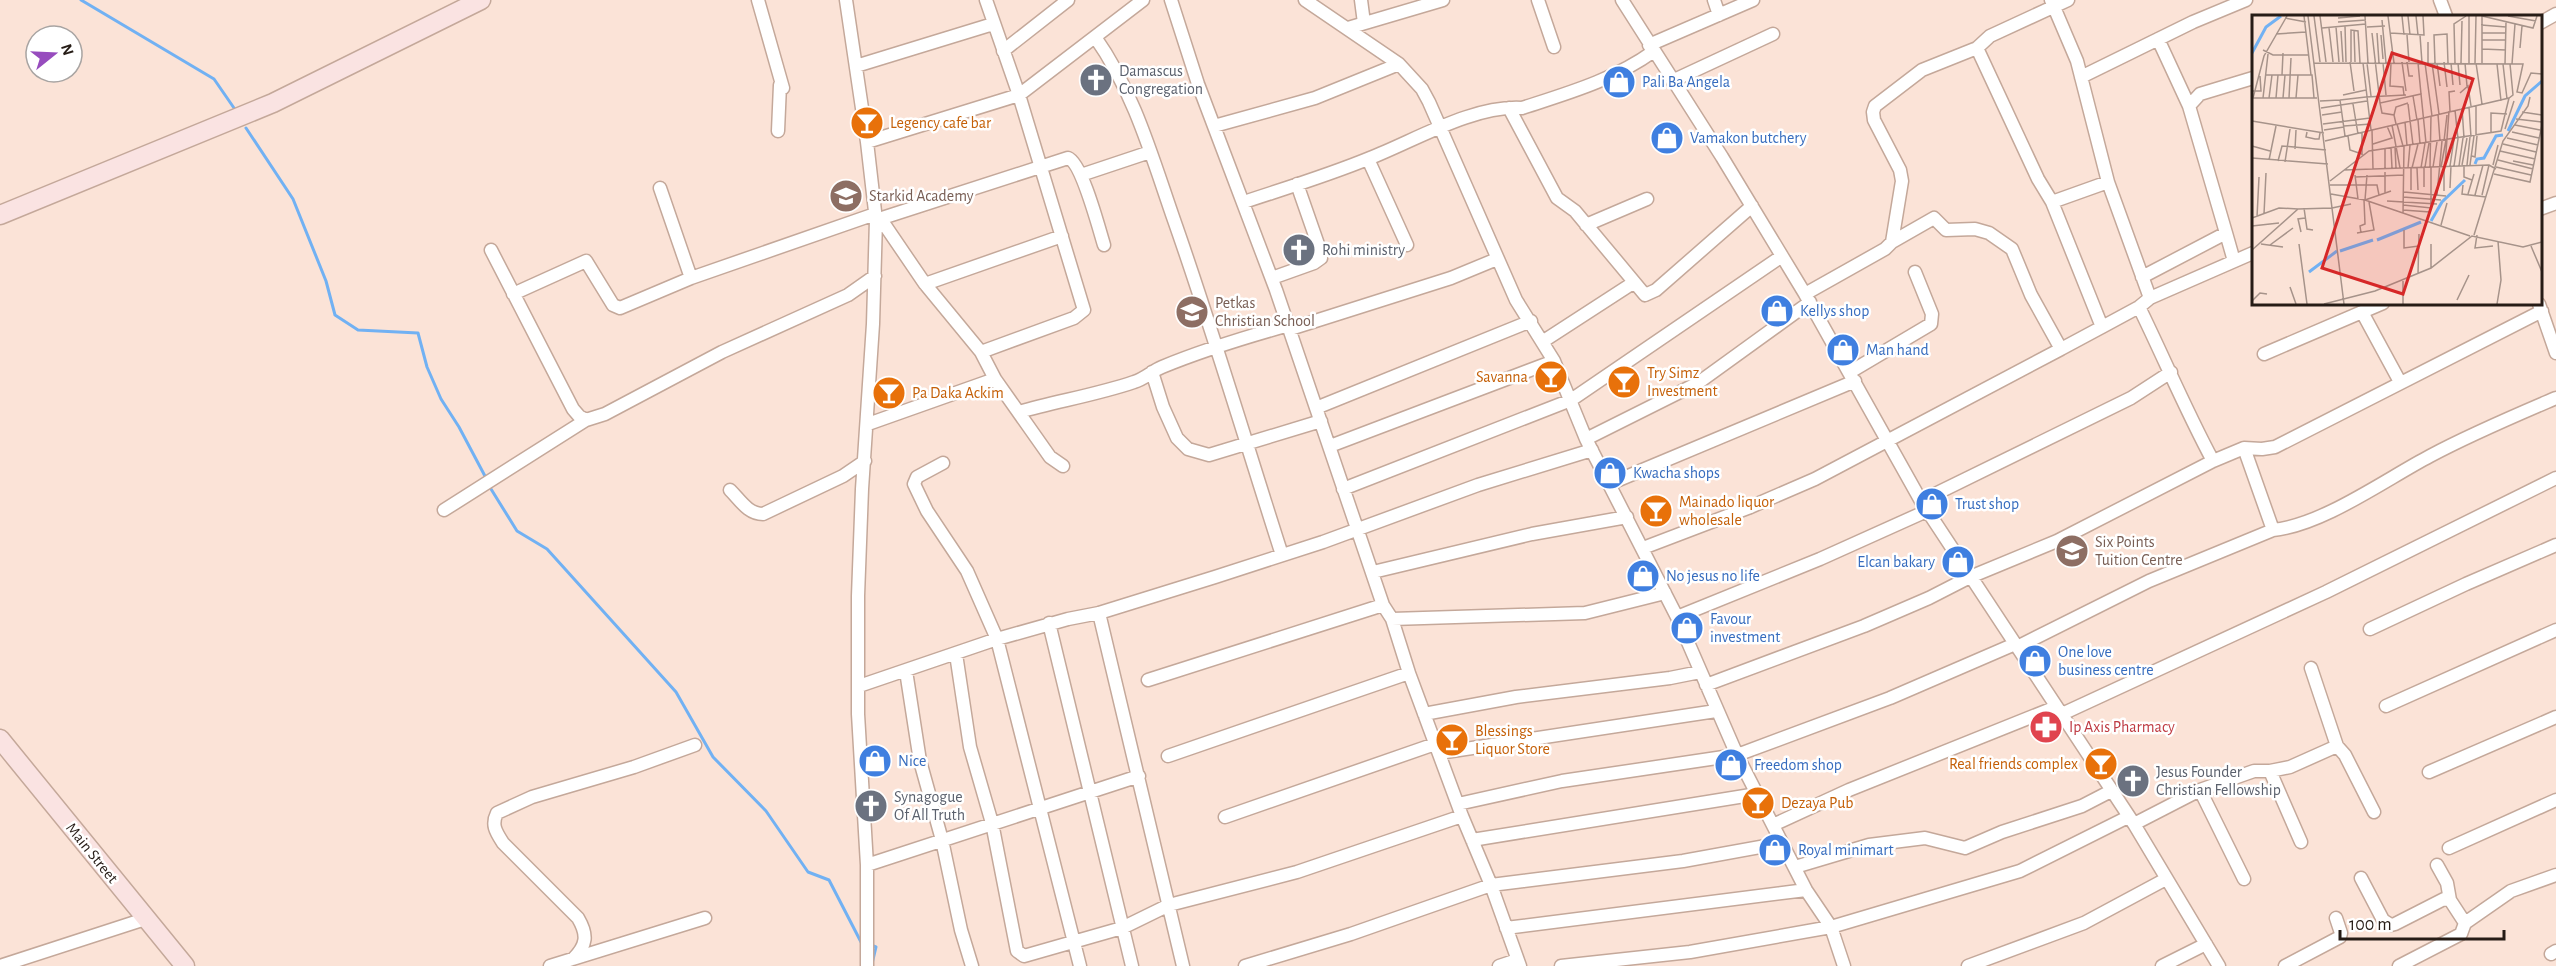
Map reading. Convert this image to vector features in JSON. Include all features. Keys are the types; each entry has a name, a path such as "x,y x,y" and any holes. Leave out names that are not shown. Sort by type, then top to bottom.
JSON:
{"street":[{"path":"0,215 273,103 481,0"},
{"path":"758,0 781,86 778,131"},
{"path":"846,0 877,217 859,584 858,725 867,865 867,966"},
{"path":"981,352 1080,315 1084,310 1018,95 986,0"},
{"path":"1003,51 1068,0"},
{"path":"867,142 1018,95 1143,0"},
{"path":"1171,0 1214,126 1272,278 1383,605 1392,619 1424,714 1462,816 1491,885 1518,963 1499,966"},
{"path":"1305,0 1399,64 1422,89 1516,300 1554,361 1589,444 1677,617 1737,755 1806,890 1831,927 1844,966"},
{"path":"1361,0 1364,23"},
{"path":"1348,28 1443,0"},
{"path":"1538,0 1554,46"},
{"path":"1622,0 1782,255 1925,506 2131,820 2219,966"},
{"path":"1714,0 1719,15"},
{"path":"1244,202 1368,159 1478,114 1522,108 1609,78 1634,66 1652,48 1753,0"},
{"path":"1892,242 1902,181 1900,170 1874,120 1875,106 1922,70 1977,48 1990,36 2053,3 2068,0"},
{"path":"2081,77 2158,39 2246,0"},
{"path":"2440,0 2446,15"},
{"path":"2053,3 2081,77 2108,182 2150,298"},
{"path":"2541,22 2556,14"},
{"path":"856,66 993,24"},
{"path":"1672,81 1773,34"},
{"path":"1095,37 1123,81 1150,152 1216,347 1282,555"},
{"path":"2158,39 2189,106 2234,261"},
{"path":"1977,48 2038,180 2052,202 2102,327"},
{"path":"1214,126 1315,98 1399,64"},
{"path":"2189,106 2200,94 2252,78"},
{"path":"1509,108 1557,198 1575,211 1645,295 1651,294 1752,206"},
{"path":"1081,176 1150,152"},
{"path":"513,294 583,262 590,264 616,307 624,306 691,278 1068,158 1072,159 1081,176 1104,245"},
{"path":"1368,159 1407,245"},
{"path":"2052,202 2108,182"},
{"path":"1272,278 1314,263 1321,258 1297,184"},
{"path":"660,188 691,278"},
{"path":"1586,225 1647,199"},
{"path":"2541,208 2556,203"},
{"path":"877,217 925,284 981,352 995,379 1050,457 1064,466"},
{"path":"859,686 997,639 1049,623 1100,613 1282,555 1589,444 1698,383 1807,298 1885,249 1892,242 1934,218 1947,230 1975,230 1989,233 2012,249 2031,295 2061,349"},
{"path":"2142,278 2226,233"},
{"path":"925,284 1062,236"},
{"path":"490,250 573,409 586,420"},
{"path":"1643,548 1784,494 1888,439 1934,418 2139,307 2150,298 2252,253"},
{"path":"1343,489 1571,400 1782,255"},
{"path":"1019,412 1060,400 1089,397 1137,381 1152,372 1216,347 1440,281 1497,259"},
{"path":"1609,483 1852,376 1931,324 1932,314 1915,272"},
{"path":"444,510 586,420 605,414 722,352 861,288 875,276"},
{"path":"1542,342 1633,283"},
{"path":"861,288 874,291"},
{"path":"2265,354 2381,304"},
{"path":"2139,307 2213,461"},
{"path":"1706,685 1864,626 1929,598 1970,577 2057,541 2213,461 2244,448 2275,447 2540,307 2556,353"},
{"path":"2362,312 2400,382"},
{"path":"1316,408 1531,321"},
{"path":"1330,446 1554,361"},
{"path":"1152,372 1163,407 1177,438 1188,449 1209,455 1321,421"},
{"path":"1677,617 1820,559 2121,403 2171,372"},
{"path":"868,424 995,379"},
{"path":"1458,804 1562,781 1737,755 1890,698 2016,645 2149,581 2273,530 2287,528 2321,515 2448,447 2556,398"},
{"path":"2244,448 2273,530"},
{"path":"730,490 754,514 763,514 843,476 865,461"},
{"path":"943,463 917,477 914,484 927,511 967,570 997,639 1080,966"},
{"path":"1773,825 1849,790 2059,711 2326,592 2556,478"},
{"path":"1372,572 1532,534 1627,517"},
{"path":"2370,629 2466,584 2556,546"},
{"path":"1392,619 1586,613 1665,593"},
{"path":"1148,680 1383,605"},
{"path":"1100,613 1183,966"},
{"path":"1049,623 1132,966"},
{"path":"2386,706 2556,630"},
{"path":"956,654 970,747 992,823 1017,951 1026,961 1122,928 1169,905 1297,872 1462,816"},
{"path":"2311,668 2337,746 2345,755 2374,812"},
{"path":"906,671 920,761 942,840 961,930 972,966"},
{"path":"1424,714 1516,697 1670,678 1700,672"},
{"path":"1168,756 1409,673"},
{"path":"1225,816 1437,749 1716,711"},
{"path":"2429,772 2556,717"},
{"name":"Main Street","path":"0,739 185,966"},
{"path":"573,959 586,941 585,930 578,918 503,843 494,830 496,813 532,797 634,767 695,745"},
{"path":"1561,966 1690,952 1831,927 2020,871 2200,790 2254,771 2290,767 2337,746"},
{"path":"2270,771 2301,842"},
{"path":"867,865 1139,776"},
{"path":"2200,790 2244,879"},
{"path":"1795,867 1869,845 1925,838 1965,848 2002,832 2082,806 2111,791"},
{"path":"1472,840 1757,794"},
{"path":"2450,848 2556,801"},
{"path":"1245,966 1351,934 1491,885 1683,861 1782,843"},
{"path":"2437,865 2447,883 2450,900 2465,923"},
{"path":"2399,966 2461,934 2465,923 2511,891 2556,875"},
{"path":"2361,878 2383,920 2391,925 2440,900 2450,900"},
{"path":"1968,966 2084,923 2166,879"},
{"path":"1506,928 1806,890"},
{"path":"550,966 705,918"},
{"path":"2285,966 2340,937 2341,933 2336,918"},
{"path":"0,966 145,919"},
{"path":"2162,966 2206,944"}],"waterway":[{"path":"81,0 214,79 234,108"},
{"path":"246,128 293,199 326,281 335,315 358,330 418,333 427,367 441,399 486,478"},
{"path":"491,489 517,531 547,549 676,692 713,757 766,811 808,872 829,880 864,944"},
{"path":"871,945 876,947 872,964"}],"place":[{"name":"Damascus Congregation","path":"1096,80"},
{"name":"Pali Ba Angela","path":"1619,82"},
{"name":"Legency cafe bar","path":"867,123"},
{"name":"Vamakon butchery","path":"1667,138"},
{"name":"Starkid Academy","path":"846,196"},
{"name":"Rohi ministry","path":"1299,250"},
{"name":"Kellys shop","path":"1777,311"},
{"name":"Petkas Christian School","path":"1192,312"},
{"name":"Man hand","path":"1843,350"},
{"name":"Savanna","path":"1551,377"},
{"name":"Try Simz Investment","path":"1624,382"},
{"name":"Pa Daka Ackim","path":"889,393"},
{"name":"Kwacha shops","path":"1610,473"},
{"name":"Trust shop","path":"1932,504"},
{"name":"Mainado liquor wholesale","path":"1656,511"},
{"name":"Six Points Tuition Centre","path":"2072,551"},
{"name":"Elcan bakary","path":"1958,562"},
{"name":"No jesus no life","path":"1643,576"},
{"name":"Favour investment","path":"1687,628"},
{"name":"One love business centre","path":"2035,661"},
{"name":"Ip Axis Pharmacy","path":"2046,727"},
{"name":"Blessings Liquor Store","path":"1452,740"},
{"name":"Nice","path":"875,761"},
{"name":"Real friends complex","path":"2101,764"},
{"name":"Freedom shop","path":"1731,765"},
{"name":"Jesus Founder Christian Fellowship","path":"2133,781"},
{"name":"Dezaya Pub","path":"1758,803"},
{"name":"Synagogue Of All Truth","path":"871,806"},
{"name":"Royal minimart","path":"1775,850"}]}
